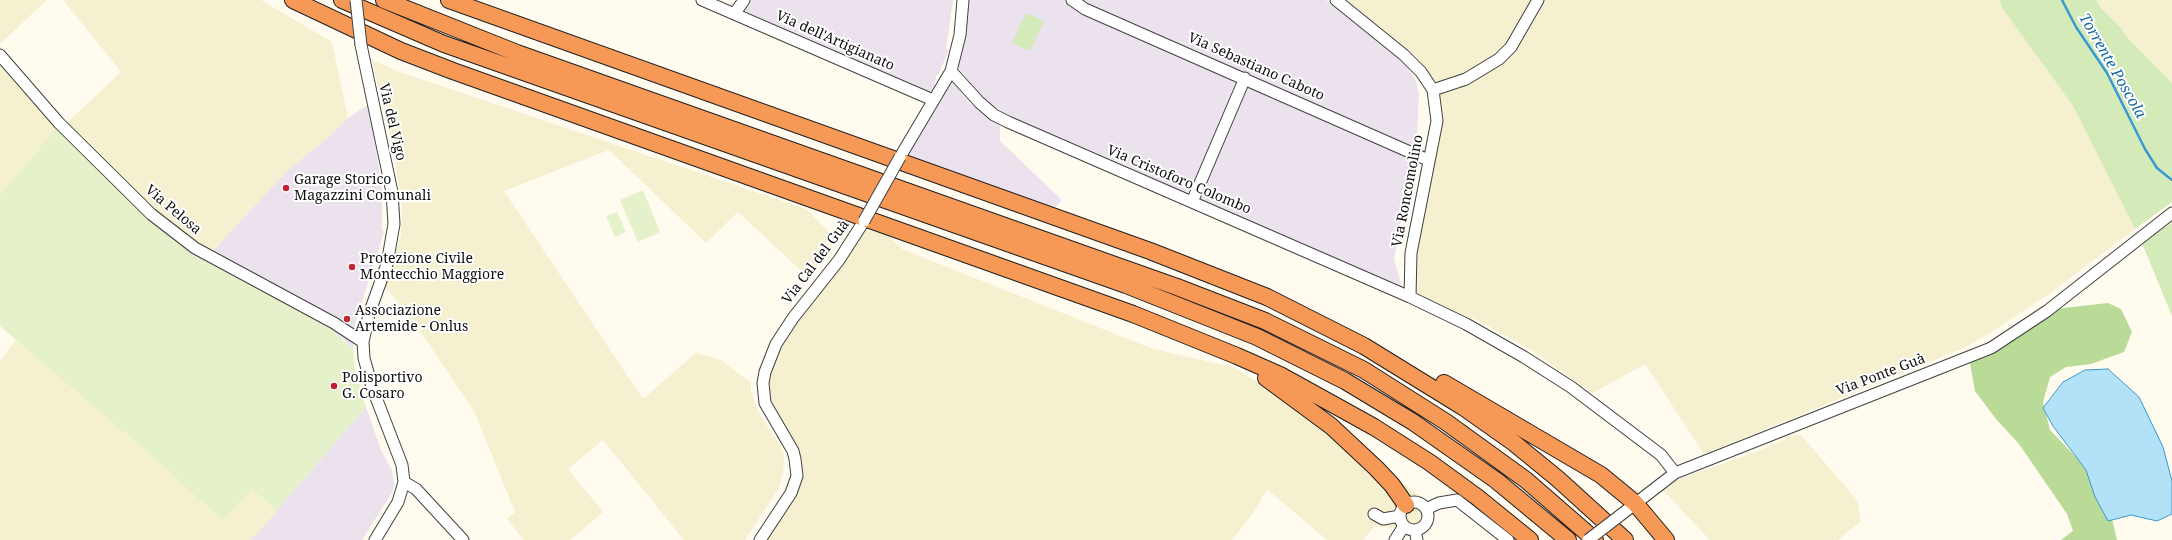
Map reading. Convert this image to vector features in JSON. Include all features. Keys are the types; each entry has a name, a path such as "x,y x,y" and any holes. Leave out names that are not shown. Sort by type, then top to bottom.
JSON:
{"highway":[{"path":"293,0 387,45 453,71 1133,314 1237,356 1331,402 1429,462 1477,497 1530,540"},
{"path":"342,0 444,44 1126,285 1258,337 1345,381 1413,422 1497,481 1568,540"},
{"path":"384,0 517,53 1177,287 1265,321 1364,370 1446,422 1526,480 1595,540"},
{"path":"449,0 1150,252 1313,313 1357,334 1601,475 1635,503 1666,540"},
{"path":"1267,297 1364,346 1463,407 1514,443 1558,479 1625,540"},
{"path":"1133,314 1268,378 1331,426 1376,468 1392,485 1403,516"}],"street":[{"name":"Via del Vigo","path":"356,0 361,45 392,192 394,224 387,264 369,314 363,342 364,358 372,388 402,465 404,482"},
{"name":"Via dell'Artigianato","path":"702,0 933,100"},
{"path":"735,13 744,0"},
{"name":"Via Cal del Guà","path":"760,540 791,493 797,476 793,451 765,402 763,383 765,372 776,344 793,318 839,260 864,221 951,71 960,35 963,0"},
{"name":"Via Sebastiano Caboto","path":"1072,0 1085,9 1245,78 1428,160"},
{"name":"Via Roncomolino","path":"1336,0 1404,55 1421,72 1433,90 1437,121 1428,160 1411,253 1410,298"},
{"path":"1433,90 1466,79 1498,59 1511,47 1538,0"},
{"name":"Via Pelosa","path":"0,54 59,123 163,224 195,248 334,323 363,342"},
{"name":"Via Cristoforo Colombo","path":"951,71 979,102 994,115 1008,122 1466,324 1524,357 1571,387 1661,454 1675,473"},
{"path":"1192,202 1245,78"},
{"name":"Via Ponte Guà","path":"1588,540 1675,473 1990,348 2047,311 2172,213"},
{"path":"376,540 398,502 404,482 416,489 463,540"},
{"path":"1426,509 1439,503 1457,500 1508,540"},
{"path":"1395,540 1403,516 1414,502 1426,509 1428,513 1424,526 1416,535 1403,516"},
{"path":"1374,514 1383,519 1403,516"}],"shaded area":[{"path":"0,0 47,0 0,44"},
{"path":"63,0 261,0 332,42 348,118 331,135 288,170 205,259 58,128 0,195 0,45 19,81 58,127 71,119 121,72"},
{"path":"745,0 953,0 946,49 949,50 938,75 936,75 933,101 950,78 969,103 1000,126 1000,141 1062,200 1052,211 899,162 933,102 739,9"},
{"path":"966,0 1326,0 1405,64 1416,81 1419,94 1417,136 1394,259 1405,297 1116,161 1017,120 995,107 979,94 956,64"},
{"path":"1347,0 2000,0 2001,6 2073,106 2135,229 2049,294 1992,332 1966,347 1704,454 1645,364 1593,393 1531,350 1477,320 1405,297 1430,138 1432,111 1429,76 1416,56"},
{"path":"2096,0 2172,0 2172,83 2126,36 2121,28 2101,8"},
{"path":"372,60 400,72 806,209 837,240 808,277 738,212 706,243 609,150 504,191 643,399 696,353 721,360 751,383 751,392 759,413 781,447 784,456 783,471 779,488 745,540 684,540 603,440 568,469 603,512 570,540 524,540 507,519 515,512 475,413 420,331 385,286 401,235 402,205 394,155"},
{"path":"369,104 382,188 382,230 384,232 355,324 353,350 343,339 205,259 288,170 331,135 348,118"},
{"path":"862,221 886,233 902,249 1153,349 1233,367 1314,417 1437,509 1419,531 1375,526 1363,540 1327,540 1267,489 1253,513 1232,540 761,540 792,493 797,456 793,441 771,407 764,390 780,339"},
{"path":"16,339 166,468 222,521 252,489 277,512 251,540 0,540 0,362"},
{"path":"366,407 381,450 392,470 394,484 393,491 362,540 251,540"},
{"path":"1795,435 1801,435 1857,500 1861,521 1838,540 1710,540 1659,486 1753,453"}],"green space":[{"path":"2000,0 2096,0 2101,8 2121,28 2126,36 2172,83 2172,202 2135,229 2073,106 2001,6"},
{"path":"1026,13 1044,21 1030,51 1012,43"},
{"path":"58,127 146,214 323,321 353,350 355,370 366,407 276,511 252,489 222,521 166,468 0,326 0,195"},
{"path":"643,190 660,232 638,242 620,200"},
{"path":"617,212 626,232 615,237 606,216"},
{"path":"2172,222 2172,316 2142,243"},
{"path":"2108,303 2121,309 2132,332 2124,352 2091,364 2066,367 2050,377 2043,402 2050,430 2093,475 2110,510 2117,540 2061,540 2073,531 2067,514 2019,444 1996,419 1975,391 1970,363 2001,346 2055,309"}],"water":[{"path":"2108,369 2139,397 2163,447 2172,481 2172,514 2157,521 2131,515 2108,521 2095,497 2086,470 2053,426 2043,408 2063,382 2085,370"}],"waterway":[{"name":"Torrente Poscola","path":"2062,0 2076,27 2107,73 2145,149 2157,168 2172,180"}],"place":[{"name":"Garage Storico Magazzini Comunali","path":"286,188"},
{"name":"Protezione Civile Montecchio Maggiore","path":"352,267"},
{"name":"Associazione Artemide - Onlus","path":"347,319"},
{"name":"Polisportivo G. Cosaro","path":"334,386"}]}
